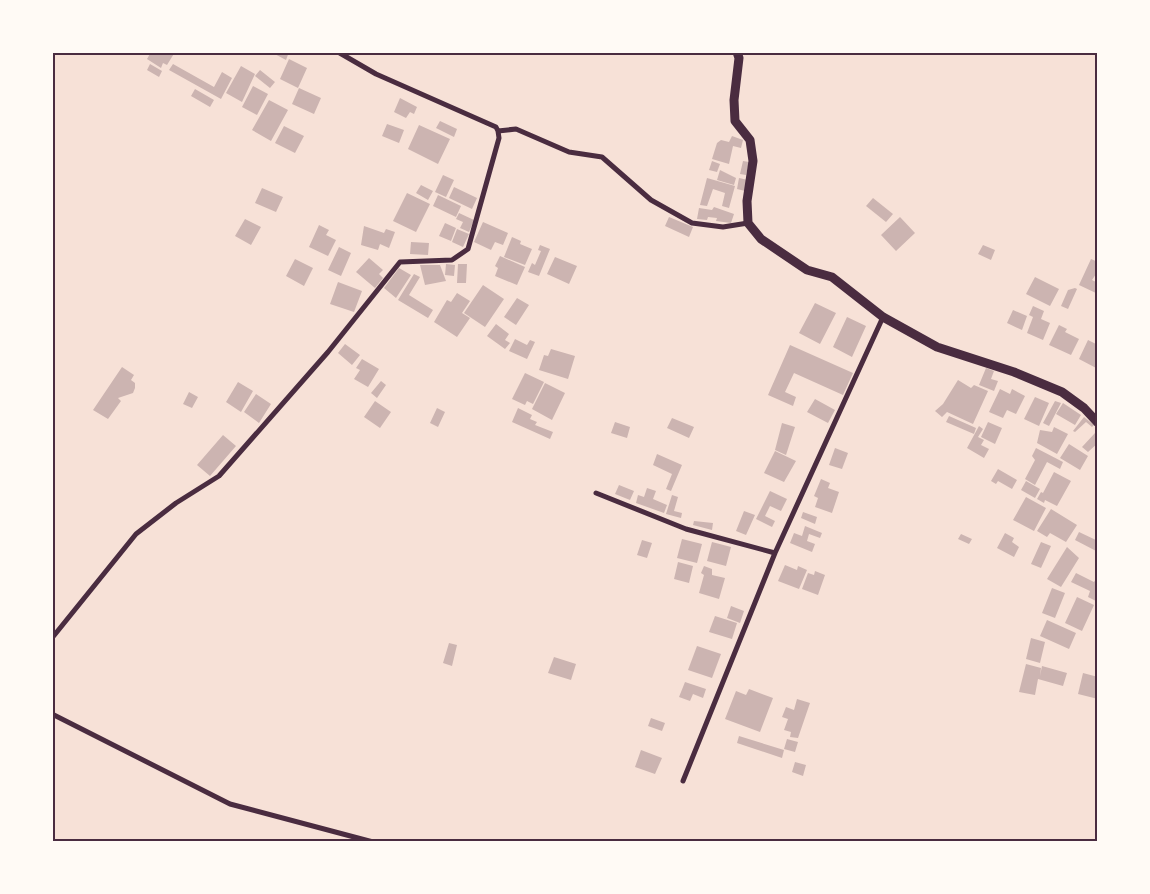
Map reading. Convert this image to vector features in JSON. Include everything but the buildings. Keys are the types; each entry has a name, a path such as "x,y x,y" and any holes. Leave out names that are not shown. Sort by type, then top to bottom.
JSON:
{"street":[{"path":"52,638 136,534 176,503 219,476 328,352 400,262 452,260 468,249 498,138 496,127 376,74 338,52"},
{"path":"737,52 739,58 734,100 735,121 750,140 752,150 747,201 748,223 761,239 785,257 807,270 832,278 883,317 937,347 1014,372 1062,392 1084,408 1098,423"},
{"path":"498,131 516,129 569,152 602,157 650,200 692,223 723,227 748,223"},
{"path":"683,781 775,553 883,317"},
{"path":"596,493 686,529 775,553"},
{"path":"52,714 230,804 373,842"}]}
